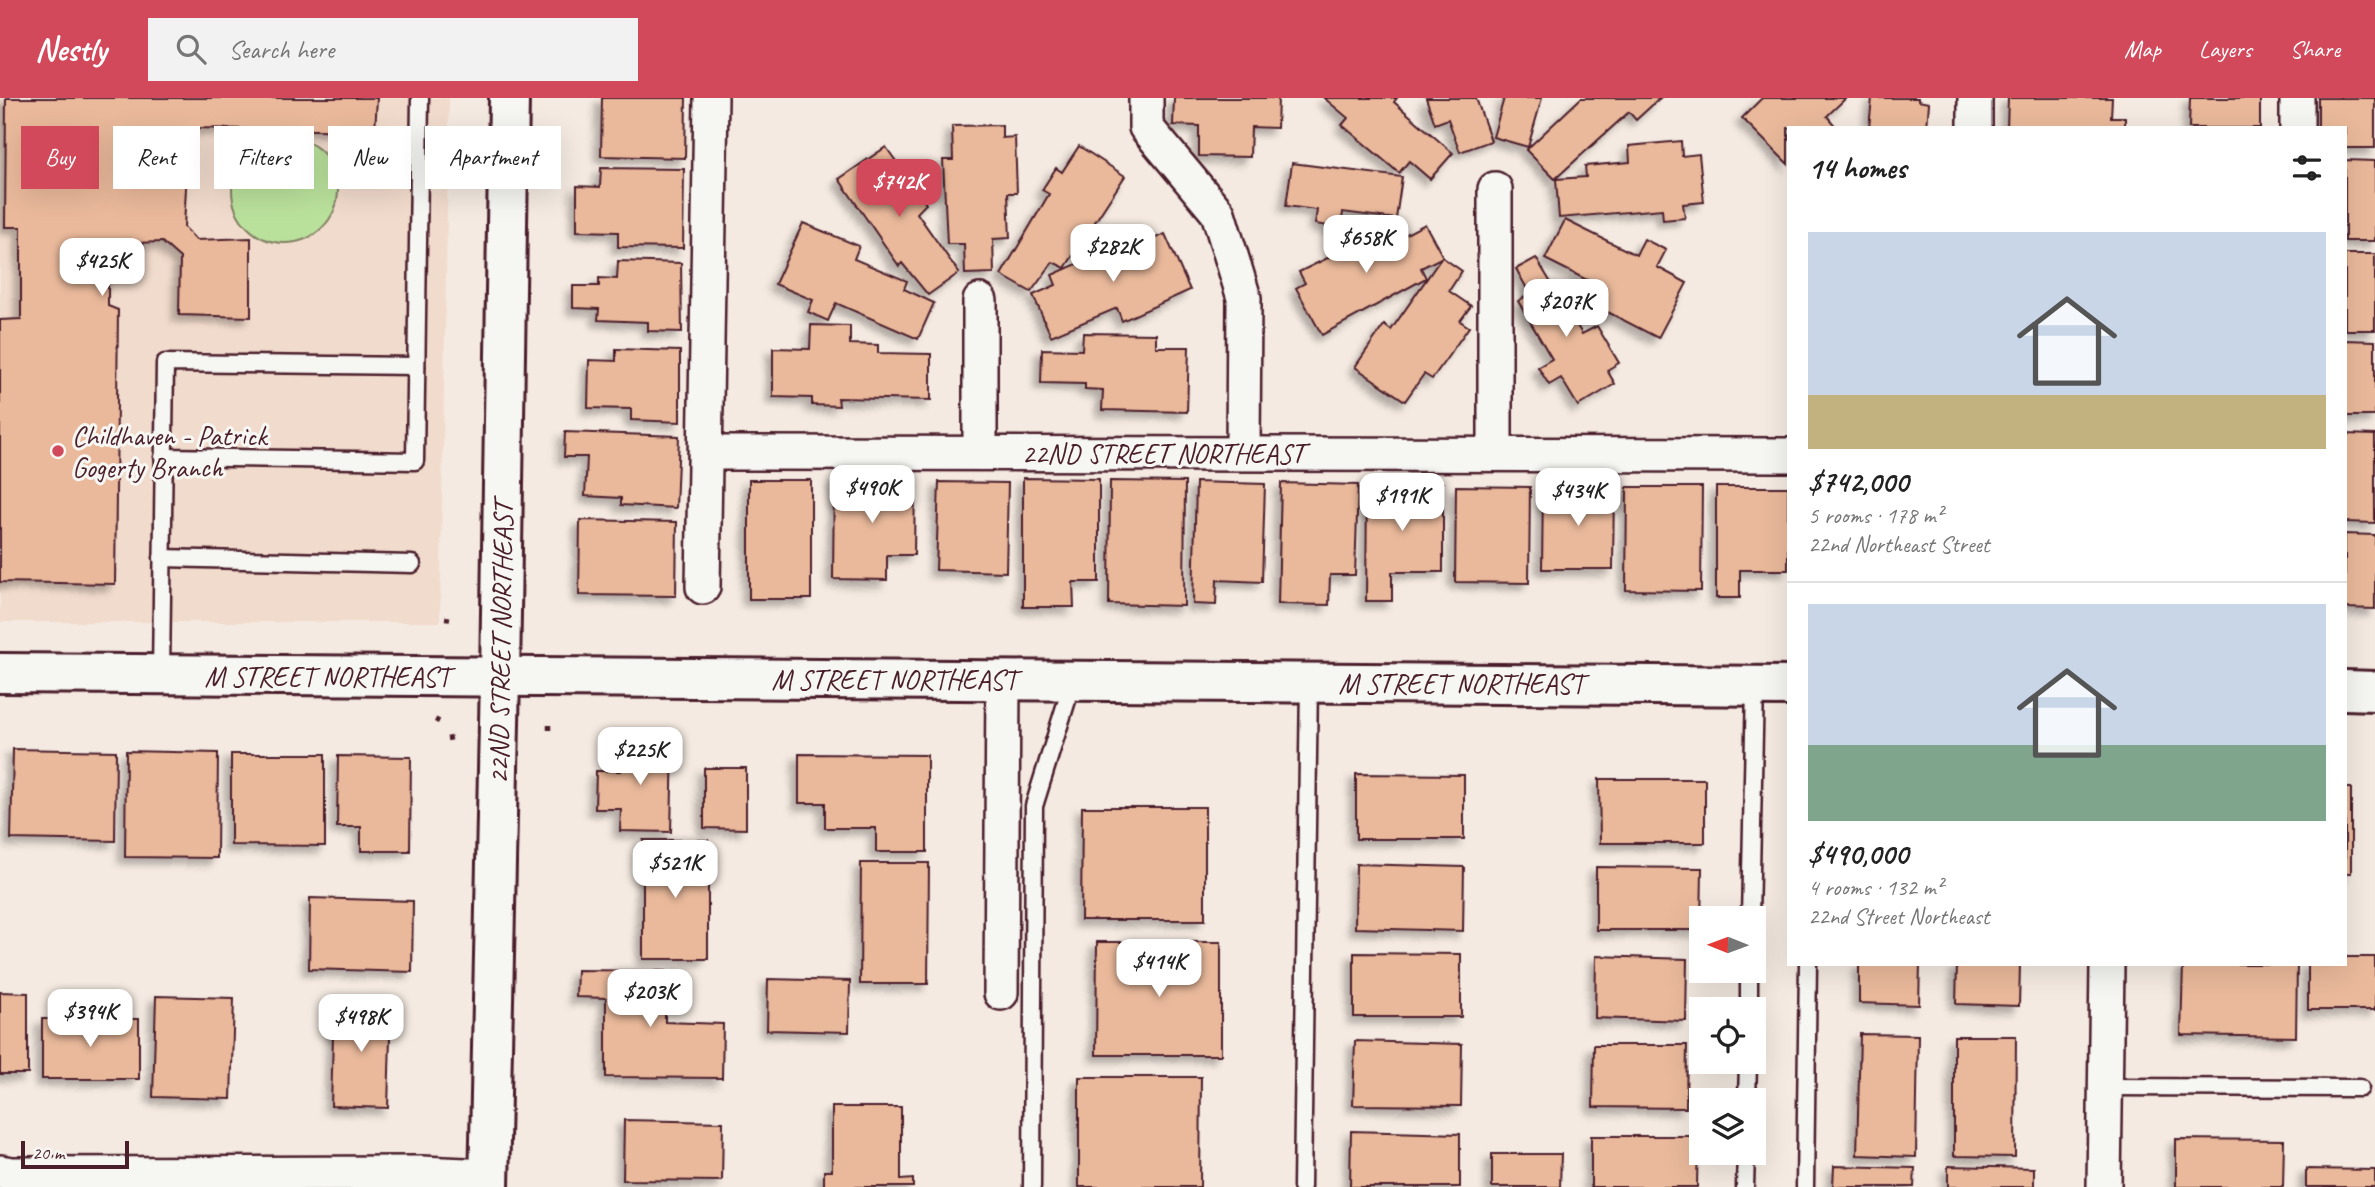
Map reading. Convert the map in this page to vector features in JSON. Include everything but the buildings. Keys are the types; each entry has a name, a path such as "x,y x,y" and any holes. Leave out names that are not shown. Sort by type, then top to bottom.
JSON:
{"street":[{"name":"22ND STREET NORTHEAST","path":"489,1181 509,98"},
{"path":"703,587 711,98"},
{"path":"1146,98 1146,127 1218,213 1244,298 1243,453"},
{"path":"1975,98 1975,126"},
{"path":"2297,98 2297,126"},
{"path":"1495,189 1495,454"},
{"path":"979,453 980,301"},
{"name":"22ND STREET NORTHEAST","path":"706,453 1787,455"},
{"name":"M STREET NORTHEAST","path":"0,673 1772,686"},
{"path":"1001,993 1003,680"},
{"path":"2347,690 2375,691"},
{"path":"2104,1187 2107,966"},
{"path":"0,1172 421,1173 489,1181"}],"lane":[{"path":"163,457 415,461 420,98"},
{"path":"161,674 165,363 416,366"},
{"path":"162,558 412,564"},
{"path":"1032,1187 1034,806 1074,680"},
{"path":"1302,1187 1309,682"},
{"path":"1751,906 1772,686"},
{"path":"1805,1187 1808,966"},
{"path":"2105,1087 2360,1088"},
{"path":"1745,1187 1746,1165"}],"path":[{"path":"445,618 453,619"},
{"path":"436,723 439,717"},
{"path":"549,730 550,720"}],"shaded area":[{"path":"0,98 449,98 449,126 425,126 425,189 447,189 440,622 0,622"}],"green space":[{"path":"314,146 328,159 328,189 338,189 334,210 323,228 305,239 285,243 265,239 247,228 236,210 232,190 314,189"}],"place":[{"name":"Childhaven - Patrick Gogerty Branch","path":"58,451"}]}
